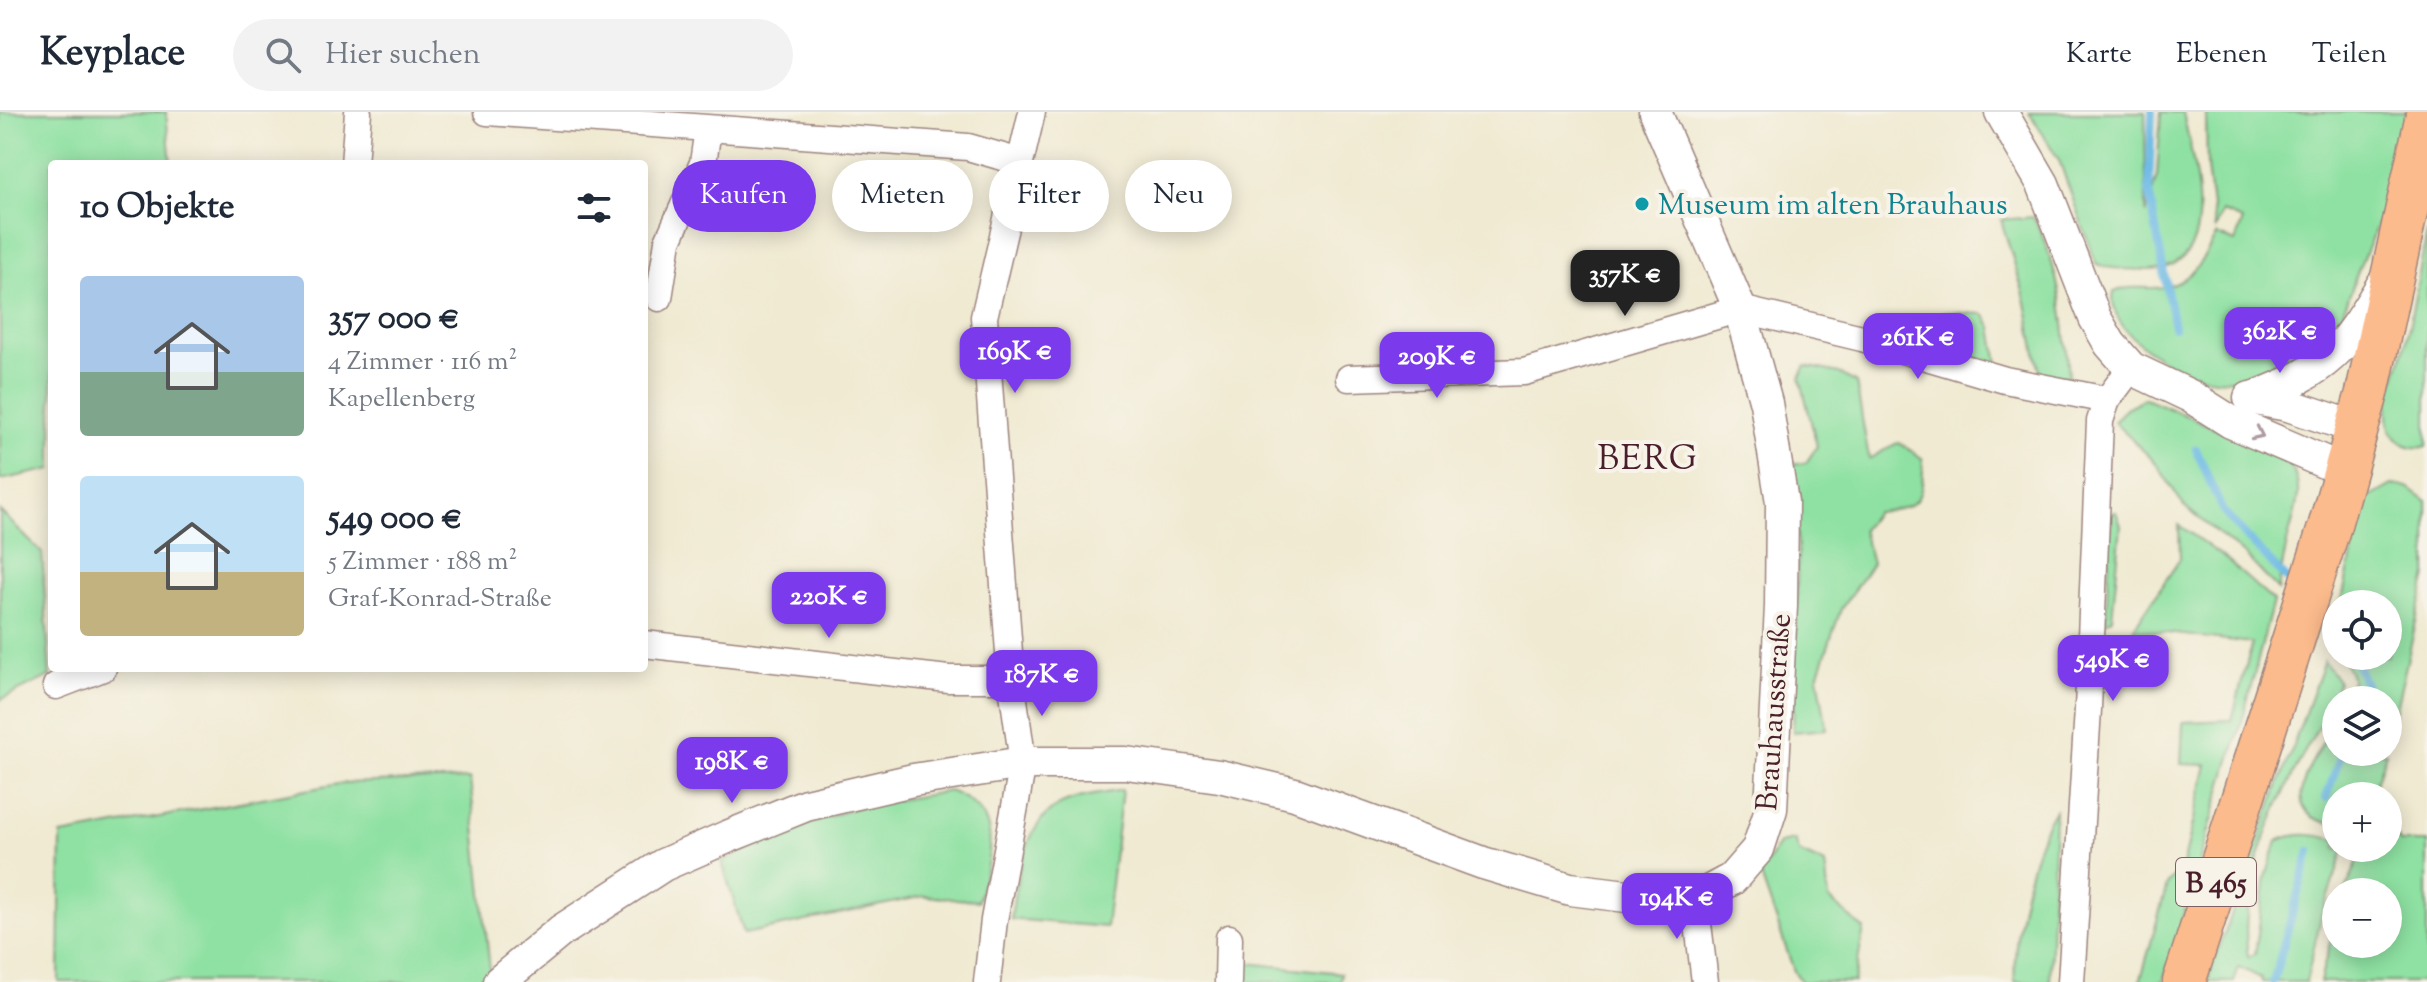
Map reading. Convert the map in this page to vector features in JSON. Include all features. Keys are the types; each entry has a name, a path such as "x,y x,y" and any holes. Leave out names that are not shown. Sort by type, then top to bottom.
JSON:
{"main road":[{"name":"B 465","path":"2184,982 2315,576 2345,471 2397,260 2427,115"}],"street":[{"path":"354,160 358,112"},
{"path":"487,112 968,147 1013,160"},
{"path":"1020,160 1032,112"},
{"name":"Brauhausstraße","path":"499,982 561,931 663,865 727,837 806,805 913,780 1023,763 1126,763 1219,776 1295,794 1483,863 1570,889 1643,898 1695,899 1732,879 1758,849 1771,809 1782,502 1766,403 1740,309 1655,112"},
{"path":"2001,112 2043,184 2095,318 2110,344 2131,368 2190,396 2231,422 2345,471"},
{"path":"659,298 668,241 703,163 708,129"},
{"path":"987,982 994,920 1023,763 1011,679 984,317 1004,232"},
{"path":"2253,398 2313,372 2336,354 2397,260"},
{"path":"1349,378 1524,372 1740,309 1862,338 2005,380 2107,400"},
{"path":"2071,982 2088,709 2100,421 2107,400 2131,368"},
{"path":"2190,396 2253,398 2357,428"},
{"path":"648,644 948,679 1011,679"},
{"path":"56,686 93,672"},
{"path":"1695,899 1705,982"},
{"path":"1228,982 1229,938"}],"green space":[{"path":"0,112 166,112 171,160 48,160 48,470 0,480"},
{"path":"2029,112 2145,112 2146,214 2157,176 2161,112 2183,112 2197,184 2198,210 2196,234 2187,253 2171,266 2145,270 2096,264 2059,160"},
{"path":"2206,112 2407,112 2388,195 2333,332 2308,358 2270,374 2215,379 2183,370 2132,337 2114,308 2114,292 2128,288 2164,287 2184,279 2199,264 2216,235 2235,242 2243,220 2222,212 2215,230 2207,167"},
{"path":"2033,217 2055,275 2063,315 2069,377 2040,373 2025,298 2001,220"},
{"path":"2427,232 2427,446 2415,447 2404,444 2391,431 2388,405 2404,351"},
{"path":"1942,312 1984,314 1992,327 1998,364 1946,350"},
{"path":"1806,366 1839,373 1856,383 1869,459 1899,442 1923,459 1923,473 1920,493 1911,505 1876,512 1862,530 1872,563 1841,609 1818,676 1827,729 1793,732 1798,548 1792,464 1806,463 1817,446 1800,377"},
{"path":"2145,398 2281,456 2290,466 2298,485 2298,495 2278,590 2247,557 2184,506 2156,463 2114,422 2126,408"},
{"path":"2392,485 2408,487 2427,501 2427,575 2401,686 2350,686 2352,679 2348,670 2402,670 2402,590 2344,590 2364,501"},
{"path":"0,511 42,553 50,676 0,700"},
{"path":"2111,512 2116,512 2121,526 2112,618 2106,622"},
{"path":"2179,525 2222,556 2273,601 2244,714 2163,982 2140,982 2167,885 2183,865 2207,765 2181,764 2183,722 2232,720 2252,643 2133,629 2180,559"},
{"path":"2322,666 2322,670 2330,670 2338,681 2337,686 2322,686 2322,720 2271,824 2250,891 2246,924 2248,957 2255,954 2266,877 2277,841 2292,836 2322,836 2322,862 2340,862 2334,878 2322,878 2322,913 2306,982 2262,982 2261,978 2239,967 2234,982 2207,982"},
{"path":"2322,745 2322,766 2382,766 2376,782 2322,782 2322,820 2305,809 2301,797 2310,766"},
{"path":"470,779 490,970 476,982 59,982 61,835 344,783"},
{"path":"1122,790 1106,927 1011,919 1023,857 1045,816 1071,800"},
{"path":"949,791 979,810 986,822 989,851 978,901 924,896 744,934 722,862 781,833 858,807"},
{"path":"2055,810 2050,982 2015,982 2017,942 2025,893 2038,845"},
{"path":"1795,840 1799,852 1825,864 1829,899 1864,929 1854,982 1802,982 1794,971 1760,873 1780,843"},
{"path":"2402,842 2427,842 2427,982 2320,982 2326,958 2402,958 2402,878 2351,878 2357,862 2402,862"},
{"path":"1238,962 1341,973 1340,982 1238,982"}],"waterway":[{"path":"2152,112 2149,191 2174,327"},
{"path":"2196,449 2223,512 2296,589"},
{"path":"2316,611 2322,617"},
{"path":"2359,670 2364,686"},
{"path":"2332,782 2337,766"},
{"path":"2273,982 2310,851"}],"place":[{"name":"Museum im alten Brauhaus","path":"1642,204"}],"district":[{"name":"BERG","path":"1648,457"}]}
